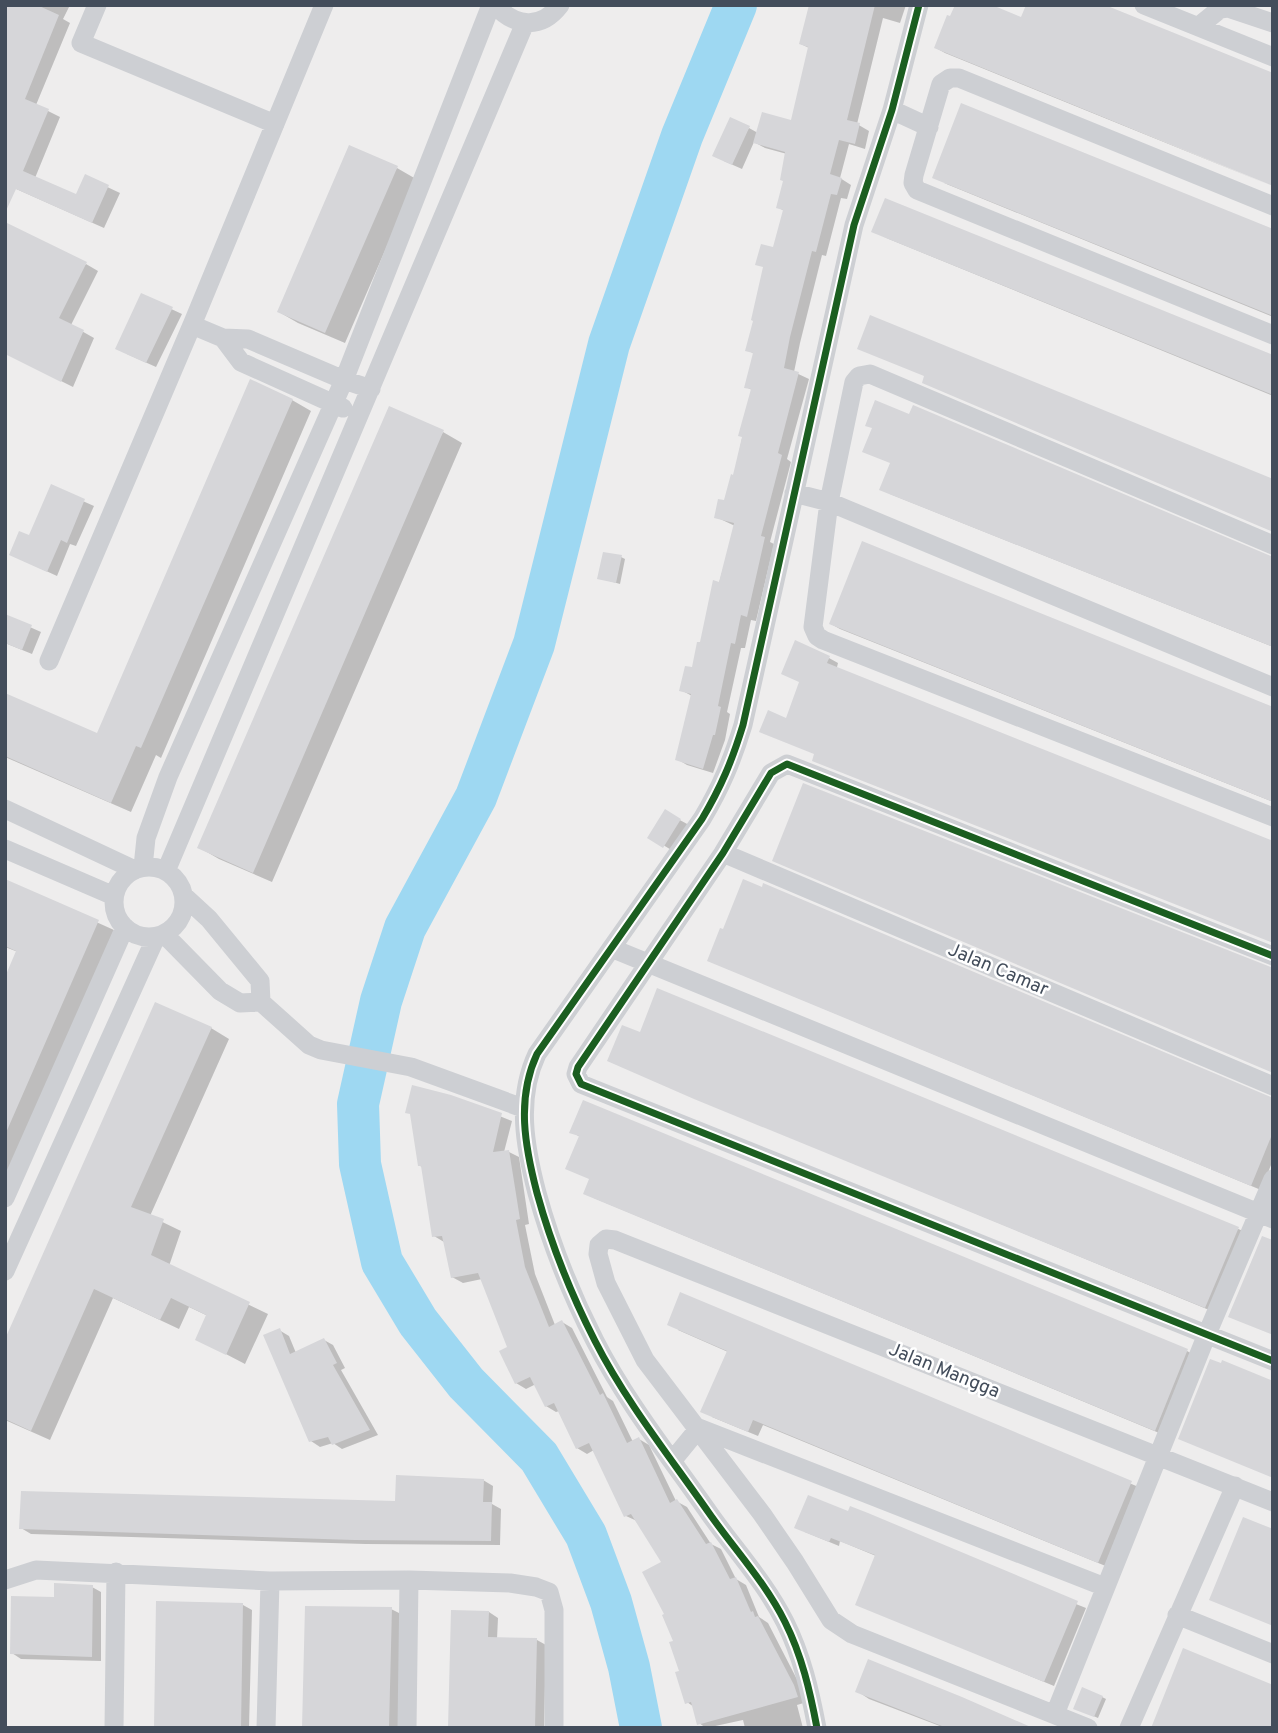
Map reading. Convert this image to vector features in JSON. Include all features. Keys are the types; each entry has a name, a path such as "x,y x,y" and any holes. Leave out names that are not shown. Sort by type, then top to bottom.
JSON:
{"street":[{"path":"97,5 81,43 275,124"},
{"path":"49,661 324,5"},
{"path":"184,896 183,911 176,925 160,935 139,936 125,927 116,913 114,896 118,885 139,868 146,838 168,777 344,380 493,5 506,17 525,23 544,20 560,5"},
{"path":"817,1728 808,1678 785,1622 761,1580 672,1461 628,1397 596,1342 568,1282 546,1224 533,1177 523,1108 529,1069 537,1054 702,820 722,785 743,725 855,225 892,110 919,5"},
{"path":"1144,5 1273,58"},
{"path":"1199,26 1220,9 1228,8 1273,23"},
{"path":"166,871 525,23"},
{"path":"1273,206 959,78 950,78 941,84 913,183 917,190 1273,335"},
{"path":"892,110 929,127"},
{"path":"425,173 455,187"},
{"path":"192,325 223,338 248,339 371,389"},
{"path":"223,338 242,362 332,405 360,414"},
{"path":"1273,545 870,374 859,376 854,382 829,502 813,621 817,636 1273,817"},
{"path":"794,493 829,502 1273,687"},
{"path":"1273,956 791,764 776,768 771,773 723,853 647,963 576,1074 581,1084 1273,1361"},
{"path":"5,809 139,868 155,867 166,871 180,886 184,896 209,919 260,981 261,1002"},
{"path":"5,849 114,896"},
{"name":"Jalan Camar","path":"723,853 1273,1086"},
{"path":"5,1198 125,927"},
{"path":"160,935 220,991 240,1003 261,1002 309,1045 321,1050 411,1067 523,1108"},
{"path":"5,1271 160,935"},
{"path":"611,948 1266,1216"},
{"path":"1055,1714 1160,1458 1207,1334 1266,1216 1273,1179"},
{"name":"Jalan Mangga","path":"699,1428 645,1360 606,1283 598,1254 599,1245 606,1239 615,1240 1273,1502"},
{"path":"672,1461 699,1428"},
{"path":"699,1428 1105,1587"},
{"path":"699,1428 795,1562 831,1620 852,1634 1088,1728"},
{"path":"1129,1728 1235,1486"},
{"path":"5,1580 36,1570 270,1581 409,1580 510,1583 536,1587 549,1592 554,1610 554,1728"},
{"path":"114,1728 116,1573"},
{"path":"407,1728 409,1580"},
{"path":"266,1728 270,1581"},
{"path":"1177,1615 1273,1654"}],"building":[{"path":"5,5 37,5 59,15 25,99 49,109 23,171 76,194 85,174 109,185 92,223 16,189 5,213"},
{"path":"809,5 875,5 847,120 860,123 855,144 839,140 830,174 842,178 837,195 831,194 816,252 812,251 790,337 784,368 799,372 778,453 782,455 761,536 765,537 747,617 741,615 735,644 731,643 715,735 703,769 675,760 691,694 679,691 685,666 692,667 713,580 719,582 734,523 714,518 718,499 724,500 731,474 733,475 742,437 738,436 751,389 744,388 753,353 745,351 763,267 755,265 761,244 773,247 783,210 776,208 783,181 780,180 785,152 753,143 762,112 791,120 808,47 799,44"},
{"path":"955,5 992,5 1021,17 1026,5 1105,5 1273,73 1273,186 934,48 947,15 950,16"},
{"path":"961,103 1273,229 1273,316 932,178"},
{"path":"730,117 750,126 732,165 712,156"},
{"path":"349,145 398,166 325,333 277,312"},
{"path":"885,198 1273,355 1273,395 871,232"},
{"path":"5,222 87,262 59,318 84,330 61,382 5,354"},
{"path":"141,293 173,307 146,363 115,349"},
{"path":"870,315 1273,479 1273,532 922,383 924,376 857,349"},
{"path":"250,379 293,399 141,748 136,746 111,803 5,756 5,693 97,733"},
{"path":"875,400 909,414 913,405 1273,557 1273,647 879,490 890,463 862,452 872,428 865,426"},
{"path":"389,406 444,430 253,873 197,848"},
{"path":"51,484 85,499 67,543 61,540 47,572 9,555 19,531 29,535"},
{"path":"862,541 1273,707 1273,802 829,624"},
{"path":"603,552 622,555 616,583 597,579"},
{"path":"5,614 32,625 22,650 5,643"},
{"path":"795,640 830,656 827,663 1273,841 1273,943 812,761 814,754 759,732 768,710 786,718 799,682 781,674"},
{"path":"803,783 1273,968 1273,1073 772,861"},
{"path":"665,809 681,819 663,848 647,838"},
{"path":"5,879 99,920 5,1135 5,977 16,951 5,946"},
{"path":"743,879 762,887 763,883 1273,1098 1273,1132 1251,1186 707,961"},
{"path":"657,988 1239,1227 1205,1308 607,1061 622,1025 640,1032"},
{"path":"155,1002 212,1027 131,1207 164,1219 151,1255 250,1302 226,1355 195,1340 206,1315 171,1298 160,1320 94,1289 31,1431 5,1419 5,1339"},
{"path":"412,1085 502,1113 493,1152 509,1150 520,1219 516,1220 525,1267 549,1327 562,1320 600,1395 603,1393 627,1443 639,1437 670,1503 677,1499 706,1544 711,1542 730,1579 736,1577 751,1612 753,1611 755,1617 758,1616 798,1697 697,1725 691,1702 685,1704 675,1672 679,1671 669,1642 673,1641 662,1615 664,1614 642,1572 661,1562 631,1514 624,1517 589,1443 576,1449 554,1403 545,1407 530,1377 515,1384 499,1351 507,1347 478,1273 451,1278 442,1236 432,1237 410,1114 405,1113"},
{"path":"583,1100 1188,1349 1155,1431 583,1194 589,1179 565,1169 579,1136 569,1133"},
{"path":"1262,1236 1273,1240 1273,1335 1228,1317"},
{"path":"680,1292 1132,1481 1098,1563 753,1420 748,1432 700,1412 727,1351 667,1325"},
{"path":"280,1328 290,1354 324,1338 337,1363 333,1365 370,1430 332,1445 328,1437 309,1442 263,1335"},
{"path":"1210,1359 1221,1363 1222,1360 1273,1381 1273,1478 1178,1439"},
{"path":"396,1475 484,1479 483,1502 492,1502 491,1541 354,1540 19,1529 21,1491 395,1501"},
{"path":"808,1495 848,1511 850,1506 868,1513 1078,1601 1044,1682 855,1605 875,1555 831,1538 829,1542 794,1528"},
{"path":"1243,1517 1273,1529 1273,1626 1209,1600"},
{"path":"54,1583 93,1585 92,1657 10,1654 11,1596 54,1597"},
{"path":"156,1601 243,1603 241,1728 154,1728"},
{"path":"305,1606 392,1607 389,1728 302,1728"},
{"path":"451,1610 489,1611 488,1637 537,1638 535,1728 448,1728"},
{"path":"1183,1648 1273,1685 1273,1728 1151,1728"},
{"path":"868,1659 1033,1728 947,1728 855,1692"},
{"path":"1082,1687 1103,1696 1094,1717 1073,1709"}],"waterway":[{"path":"641,1728 629,1667 611,1602 586,1535 539,1457 466,1383 418,1322 382,1262 360,1164 358,1104 381,1001 405,928 476,797 534,644 609,344 682,136 736,5"}],"cycle path":[{"path":"817,1728 801,1661 777,1607 634,1407 607,1364 586,1323 555,1250 537,1193 526,1141 526,1088 537,1054 702,819 735,750 743,725 854,225 892,110 919,5"},
{"path":"1273,956 787,764 771,773 723,853 578,1067 576,1074 581,1084 1273,1361"}]}
